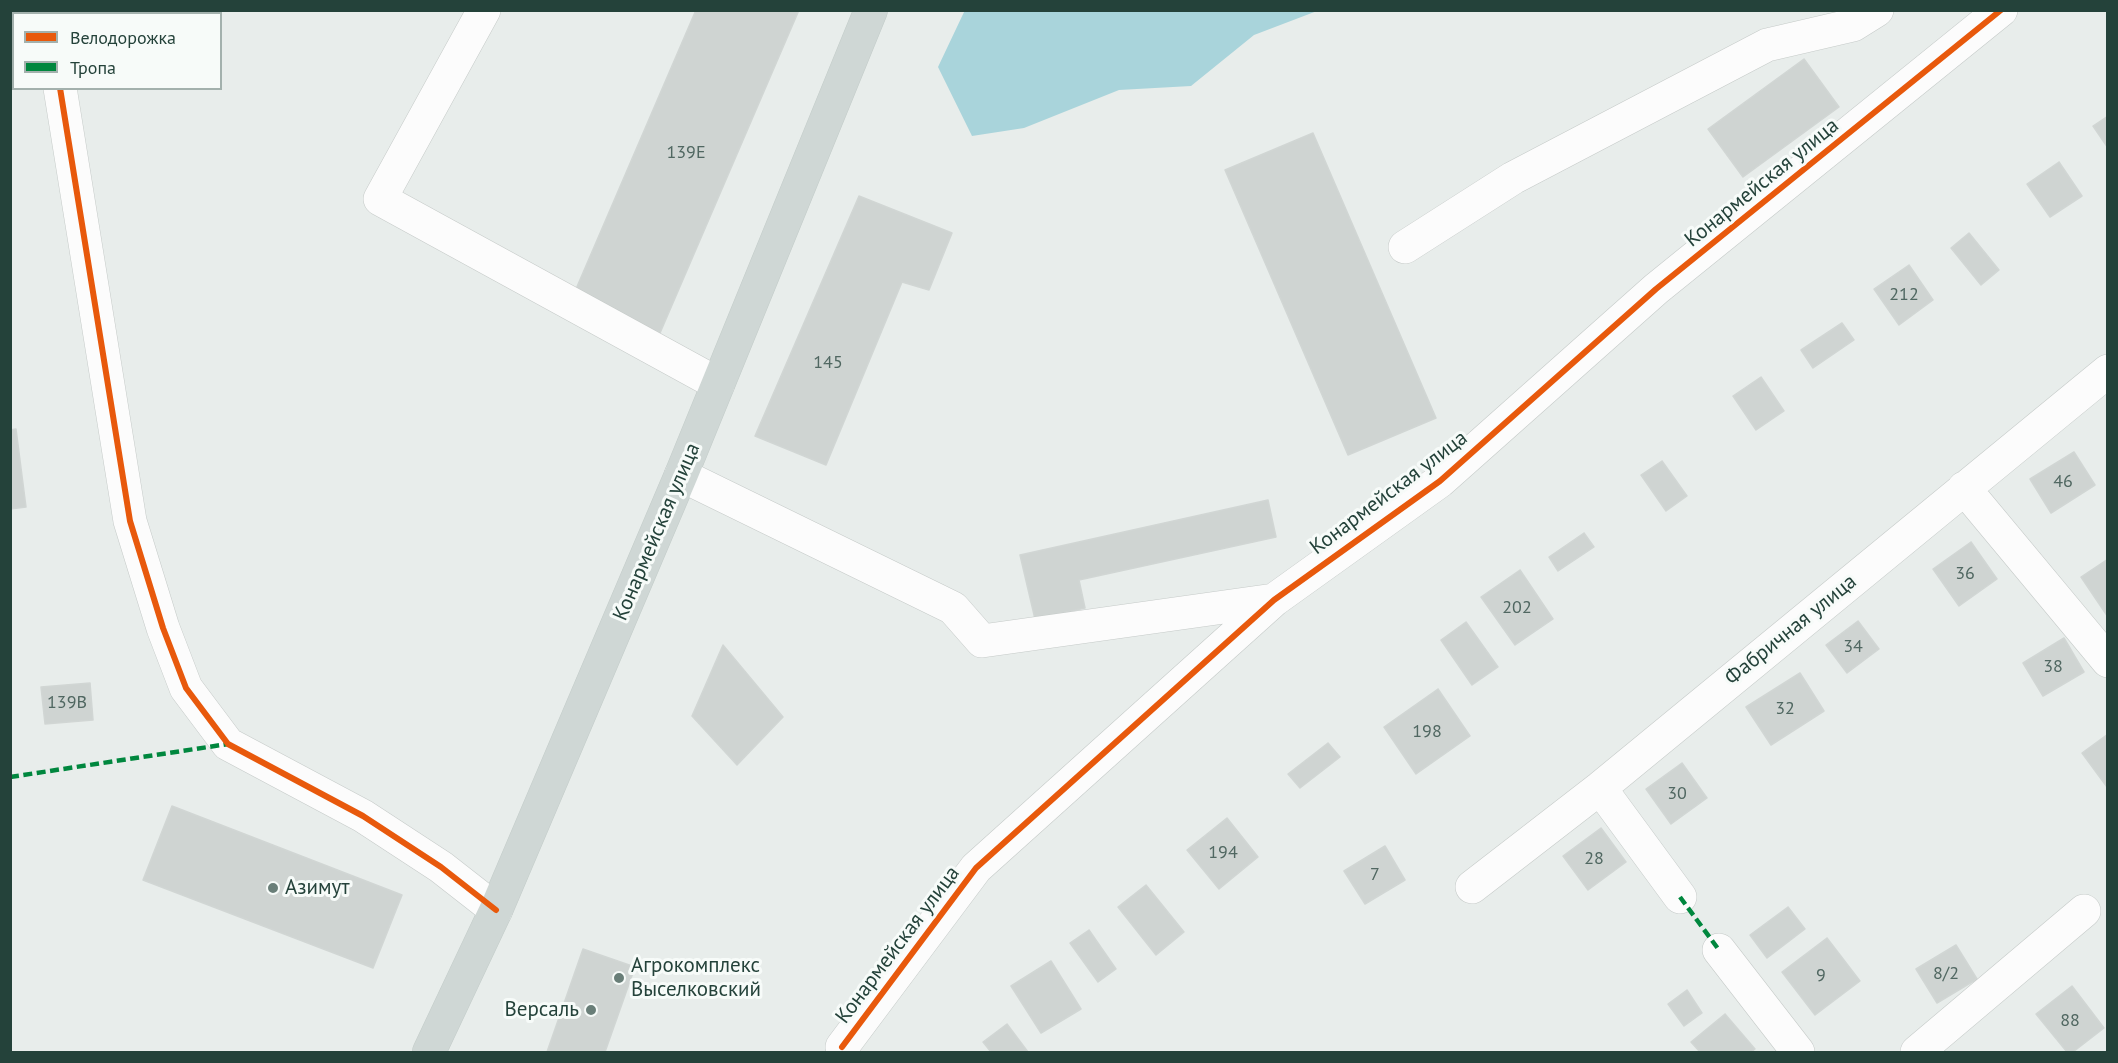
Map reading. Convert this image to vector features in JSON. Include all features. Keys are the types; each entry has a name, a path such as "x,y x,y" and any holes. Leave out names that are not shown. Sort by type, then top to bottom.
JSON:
{"main road":[{"name":"Конармейская улица","path":"433,1051 496,910 681,475 871,10"}],"street":[{"path":"484,10 380,199 718,384"},
{"path":"1405,247 1512,178 1767,45 1853,25 1877,10"},
{"name":"Конармейская улица","path":"842,1047 976,868 1274,600 1440,481 1656,289 2001,10"},
{"path":"60,90 130,521 186,688 228,744 363,816 441,867 496,910"},
{"name":"Фабричная улица","path":"1472,887 1600,788 2108,371"},
{"path":"681,475 953,608 982,641 1274,600"},
{"path":"1964,489 2108,661"},
{"path":"1600,788 1680,897"},
{"path":"1917,1053 2084,911"},
{"path":"1719,950 1798,1053"}],"water":[{"path":"965,10 1317,11 1254,35 1191,86 1119,90 1024,128 972,136 938,67"}],"building":[{"path":"696,10 799,10 660,333 573,296"},
{"path":"1804,59 1839,107 1743,177 1708,129"},
{"path":"2108,116 2108,148 2093,126"},
{"path":"1313,133 1436,418 1348,455 1225,170"},
{"path":"2059,162 2082,196 2050,217 2027,184"},
{"path":"859,196 952,233 929,290 902,282 826,465 755,436"},
{"path":"1969,233 1999,270 1981,285 1951,248"},
{"path":"1909,265 1933,300 1899,325 1874,289"},
{"path":"1842,323 1854,340 1813,368 1801,350"},
{"path":"1761,377 1784,411 1756,430 1733,396"},
{"path":"16,429 26,507 10,509 10,430"},
{"path":"2074,452 2095,485 2051,513 2030,479"},
{"path":"1662,461 1687,496 1666,511 1641,475"},
{"path":"1268,500 1276,537 1079,580 1085,608 1035,619 1020,555"},
{"path":"1584,533 1594,547 1558,571 1549,557"},
{"path":"1971,542 1997,579 1959,606 1933,569"},
{"path":"2108,559 2108,617 2081,577"},
{"path":"1520,570 1553,619 1515,645 1481,597"},
{"path":"1858,621 1879,649 1847,673 1826,645"},
{"path":"1466,622 1498,667 1472,685 1441,640"},
{"path":"2064,638 2084,672 2043,696 2023,663"},
{"path":"723,645 783,717 737,765 692,716"},
{"path":"1800,673 1824,711 1771,745 1746,707"},
{"path":"90,683 93,720 45,724 41,687"},
{"path":"1438,689 1470,736 1416,774 1384,727"},
{"path":"2108,734 2108,787 2107,787 2082,753"},
{"path":"1328,743 1340,757 1300,788 1288,774"},
{"path":"1682,763 1707,798 1671,824 1646,789"},
{"name":"Азимут","path":"172,806 402,895 373,968 143,880"},
{"path":"1227,818 1258,857 1219,889 1187,850"},
{"path":"1601,828 1626,862 1588,890 1563,856"},
{"path":"1385,846 1405,880 1365,904 1344,871"},
{"path":"1146,885 1184,932 1156,955 1118,907"},
{"path":"1788,907 1805,929 1767,958 1750,935"},
{"path":"1089,930 1116,969 1098,982 1070,943"},
{"path":"1827,938 1860,981 1815,1015 1782,972"},
{"path":"1956,945 1977,979 1937,1003 1916,969"},
{"name":"Версаль","path":"583,949 635,967 605,1052 547,1052"},
{"path":"1051,961 1081,1009 1041,1033 1011,986"},
{"path":"2072,986 2104,1028 2073,1052 2067,1052 2036,1014"},
{"path":"1687,990 1702,1013 1684,1026 1668,1004"},
{"path":"1725,1014 1755,1049 1751,1052 1700,1052 1691,1042"},
{"path":"1007,1024 1028,1052 991,1052 983,1042"}],"marked path":[{"path":"10,777 228,744"},
{"path":"1680,897 1719,950"}],"cycle path":[{"path":"842,1047 976,868 1274,600 1440,481 1656,289 2001,10"},
{"path":"60,90 130,521 163,628 186,688 228,744 363,816 441,867 496,910"}],"place":[{"name":"Азимут","path":"273,888"},
{"name":"Агрокомплекс Выселковский","path":"619,978"},
{"name":"Версаль","path":"591,1010"}]}
